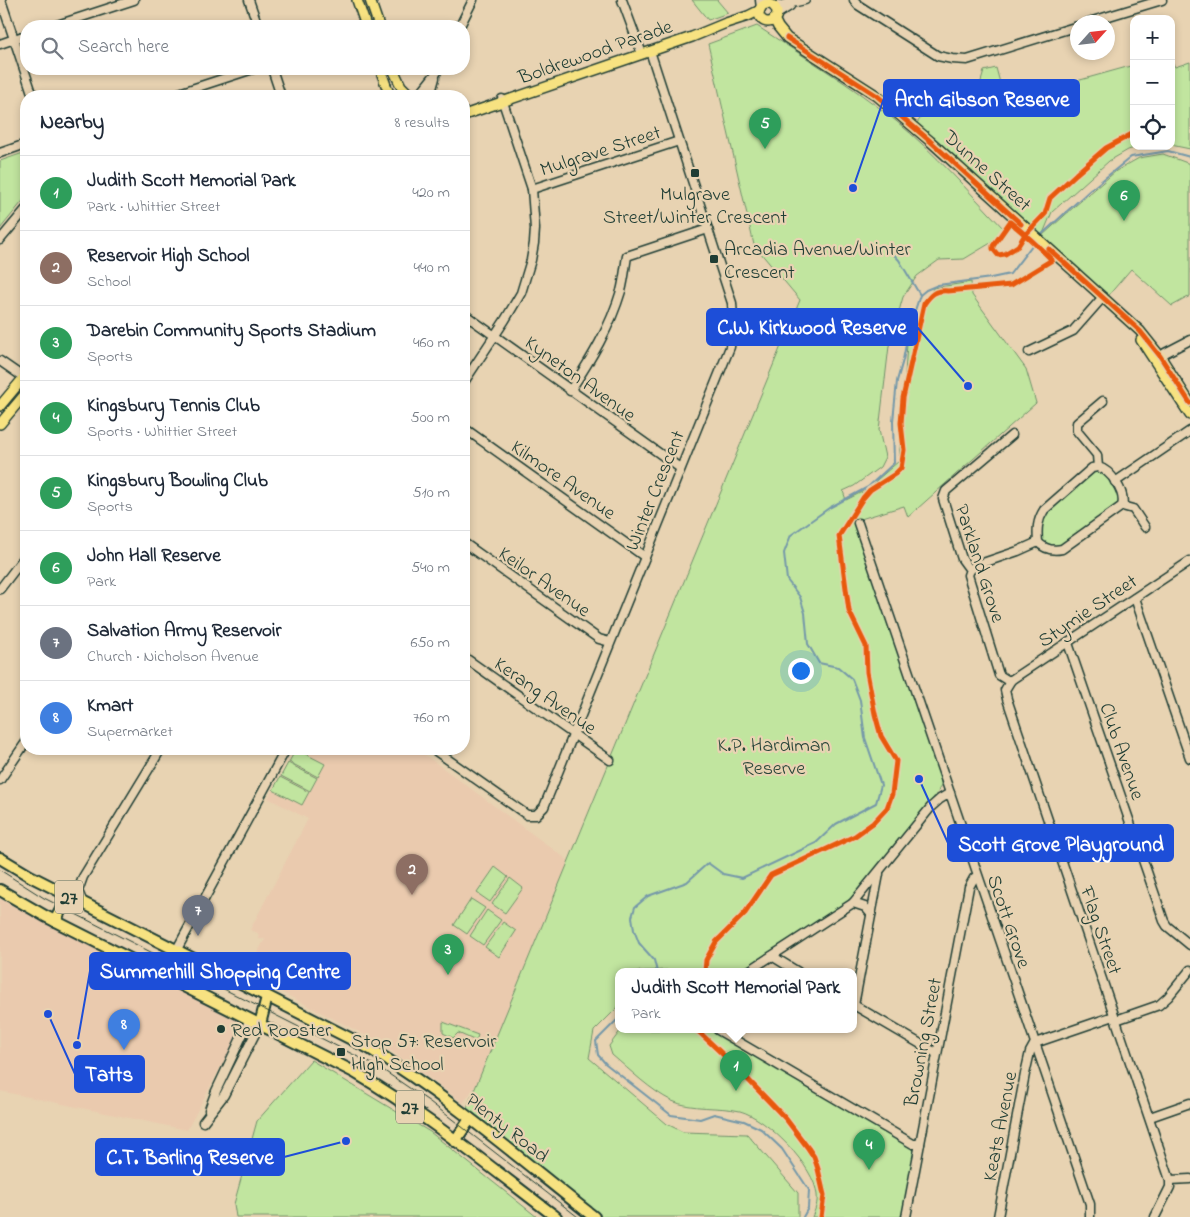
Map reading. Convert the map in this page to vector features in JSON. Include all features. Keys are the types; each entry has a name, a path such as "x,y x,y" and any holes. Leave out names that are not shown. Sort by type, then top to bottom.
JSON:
{"highway":[{"name":"Plenty Road","path":"0,858 68,896 369,1048 401,1067 594,1217"},
{"name":"27","path":"0,890 54,921 260,1024 383,1089 413,1109 556,1217"},
{"path":"54,921 68,896"},
{"path":"250,1019 267,997"},
{"path":"260,1024 267,997"},
{"path":"456,1141 470,1119"}],"main road":[{"path":"370,0 377,20"},
{"path":"358,1 364,20"},
{"name":"Boldrewood Parade","path":"470,113 692,37 728,28 750,20 766,10"},
{"name":"Dunne Street","path":"766,10 787,38 876,95 930,141 1140,331 1161,358 1190,403"},
{"path":"382,75 388,90"},
{"path":"396,75 401,86 406,90"},
{"name":"Boldrewood Parade","path":"470,108 504,100"},
{"name":"Dunne Street","path":"1130,323 1190,415"},
{"path":"0,406 20,383"},
{"path":"0,424 20,400"}],"street":[{"path":"1,0 20,57"},
{"path":"72,20 134,0"},
{"path":"249,0 256,20"},
{"path":"463,20 473,0"},
{"name":"Winter Crescent","path":"441,755 526,815 534,816 540,813 730,347 733,318 732,302 679,141 646,53 622,0"},
{"name":"Boldrewood Parade","path":"766,10 805,0"},
{"path":"854,0 858,5 938,56 952,59 967,60 1070,28"},
{"path":"1113,15 1162,0"},
{"path":"0,44 20,37"},
{"path":"26,75 31,90"},
{"path":"188,90 235,75"},
{"path":"274,75 279,90"},
{"path":"423,90 434,75"},
{"path":"432,90 436,75"},
{"path":"470,373 521,293 531,260 535,229 532,189 504,100"},
{"name":"Mulgrave Street","path":"532,189 679,141"},
{"path":"0,153 20,146"},
{"path":"0,240 20,216"},
{"path":"570,391 598,347 611,318 621,290 627,256 708,229"},
{"path":"1029,352 1073,331 1103,297"},
{"name":"Kyneton Avenue","path":"470,318 680,468"},
{"path":"1159,368 1159,360 1164,353 1190,340"},
{"path":"0,361 20,374"},
{"path":"1098,467 1097,456 1078,431 1077,423 1103,401"},
{"name":"Kilmore Avenue","path":"470,432 645,557"},
{"path":"1115,482 1190,432"},
{"name":"Parkland Grove","path":"1011,680 1007,680 999,674 968,575 970,570 962,559 943,500 946,491 1012,435"},
{"path":"1003,442 1010,449"},
{"path":"1092,468 1102,468 1109,474 1122,496 1122,506 1062,549 1048,549 1038,542 1037,529 1044,510 1092,468"},
{"path":"1122,506 1133,509 1145,527"},
{"name":"Scott Grove","path":"858,522 1090,1204 1090,1217"},
{"path":"970,570 977,565 1038,542"},
{"name":"Keilor Avenue","path":"470,547 599,639 610,642"},
{"name":"Stymie Street","path":"1005,690 1011,680 1190,561"},
{"path":"0,589 20,563"},
{"path":"1135,598 1190,758"},
{"name":"Club Avenue","path":"1068,643 1164,921 1167,926 1190,945"},
{"name":"Kerang Avenue","path":"470,661 610,760"},
{"name":"Flag Street","path":"1005,690 1006,699 1170,1180"},
{"path":"0,780 20,751"},
{"path":"84,904 78,892 83,877 157,755"},
{"path":"176,951 283,755"},
{"path":"753,968 853,903 932,807 950,793"},
{"path":"857,989 880,872"},
{"name":"Browning Street","path":"906,1217 969,887 974,878 978,876"},
{"path":"853,903 865,907 871,914"},
{"path":"772,956 792,968"},
{"path":"1035,1043 1159,1005 1190,970"},
{"path":"857,1007 936,1054"},
{"path":"250,1019 216,1091 205,1120 224,1095 260,1024"},
{"path":"723,1033 913,1144 920,1144"},
{"name":"Keats Avenue","path":"998,1217 1025,1074 1030,1052 1035,1043"},
{"path":"1150,1117 1190,1103"},
{"path":"1155,1217 1170,1187 1170,1180 1190,1179"}],"shaded area":[{"path":"292,755 425,755 569,861 523,1020 463,1103 373,1039 246,974 265,939 259,939 258,933 250,930 308,819 268,798"},
{"path":"0,899 244,1023 187,1130 0,1091"}],"green space":[{"path":"692,0 717,0 728,13 708,20"},
{"name":"K.P. Hardiman Reserve","path":"757,26 846,84 896,121 938,159 1004,229 994,241 964,259 939,260 917,276 903,297 889,346 879,430 885,457 880,467 854,486 843,491 846,500 864,491 899,461 907,344 933,288 971,282 972,295 1026,369 1036,403 908,517 904,506 854,521 940,777 941,784 938,792 846,905 746,968 615,968 615,1010 594,1031 589,1058 667,1124 683,1132 747,1134 798,1193 798,1217 596,1217 464,1115 800,300 754,245 708,44"},
{"path":"1190,62 1190,149 1175,146 1175,67"},
{"path":"1130,66 1130,149 1109,161 1052,212 1042,236 1116,171 1139,158 1163,154 1190,164 1190,296 1172,306 1131,269 1108,296 917,123 932,102 959,112 980,85 984,71 996,68 1005,101"},
{"path":"20,154 20,204 0,229 0,161"},
{"path":"1093,470 1101,470 1114,484 1121,501 1118,507 1061,546 1049,547 1040,542 1039,530 1045,511"},
{"path":"293,755 308,755 325,764 318,777 289,762"},
{"path":"288,763 317,778 310,791 281,776"},
{"path":"280,777 309,792 302,805 273,790"},
{"path":"495,867 508,877 490,902 477,893"},
{"path":"510,878 523,888 505,913 492,904"},
{"path":"471,899 485,908 467,934 454,925"},
{"path":"487,910 501,920 483,945 470,936"},
{"path":"503,922 516,931 499,957 485,947"},
{"path":"443,1022 478,1035 476,1041 458,1033 453,1038 443,1033"},
{"path":"619,1033 716,1033 913,1149 915,1154 903,1217 812,1217 817,1201 814,1184 799,1158 776,1133 751,1115 740,1111 697,1107 672,1101 641,1080 612,1055 609,1046"},
{"path":"311,1060 430,1132 537,1217 236,1217 234,1204 257,1121"}],"waterway":[{"path":"1039,237 1089,191 1131,157 1168,151 1190,157"},
{"path":"656,968 654,960 639,943 632,917 635,907 648,896 687,882 708,863 723,874 742,878 816,843 836,824 876,803 881,785 865,738 860,700 852,679 838,667 819,663 808,644 805,613 800,597 787,580 784,553 791,535 829,508 868,487 894,463 893,421 897,381 909,329 920,295 938,285 1010,274 1036,240"},
{"path":"886,246 899,260 920,295"},
{"path":"615,1022 596,1041 598,1055 606,1064 671,1115 700,1119 714,1114 744,1121 761,1129 782,1149 809,1190 808,1208 803,1217"}],"tram line":[{"path":"0,870 44,898 380,1068 430,1102 578,1217"}],"cycle path":[{"path":"787,38 876,95 930,141 1021,224"},
{"path":"1025,235 1045,214 1050,198 1106,148 1130,135"},
{"path":"1010,222 1025,235 1018,246 1005,254 998,255 993,249 993,246 1010,222"},
{"path":"705,968 706,960 716,942 745,913 771,875 855,836 873,823 887,808 892,794 896,761 881,736 875,714 867,672 866,646 849,611 839,536 870,490 901,468 904,450 901,423 903,398 924,304 931,295 940,291 1011,285 1052,260 1025,235"},
{"path":"1049,249 1140,331 1160,356 1190,403"},
{"path":"700,1033 786,1119 814,1157 824,1195 821,1217"}],"place":[{"name":"Kingsbury Bowling Club","path":"765,149"},
{"name":"Mulgrave Street/Winter Crescent","path":"695,173"},
{"name":"Arch Gibson Reserve","path":"853,188"},
{"name":"John Hall Reserve","path":"1124,221"},
{"name":"Arcadia Avenue/Winter Crescent","path":"714,259"},
{"name":"C.W. Kirkwood Reserve","path":"968,386"},
{"name":"Scott Grove Playground","path":"919,779"},
{"name":"Reservoir High School","path":"412,895"},
{"name":"Salvation Army Reservoir","path":"198,936"},
{"name":"Darebin Community Sports Stadium","path":"448,975"},
{"name":"Tatts","path":"48,1014"},
{"name":"Red Rooster","path":"221,1029"},
{"name":"Summerhill Shopping Centre","path":"77,1045"},
{"name":"Kmart","path":"124,1050"},
{"name":"Stop 57: Reservoir High School","path":"341,1052"},
{"name":"Judith Scott Memorial Park","path":"736,1091"},
{"name":"C.T. Barling Reserve","path":"346,1141"},
{"name":"Kingsbury Tennis Club","path":"869,1170"}]}
